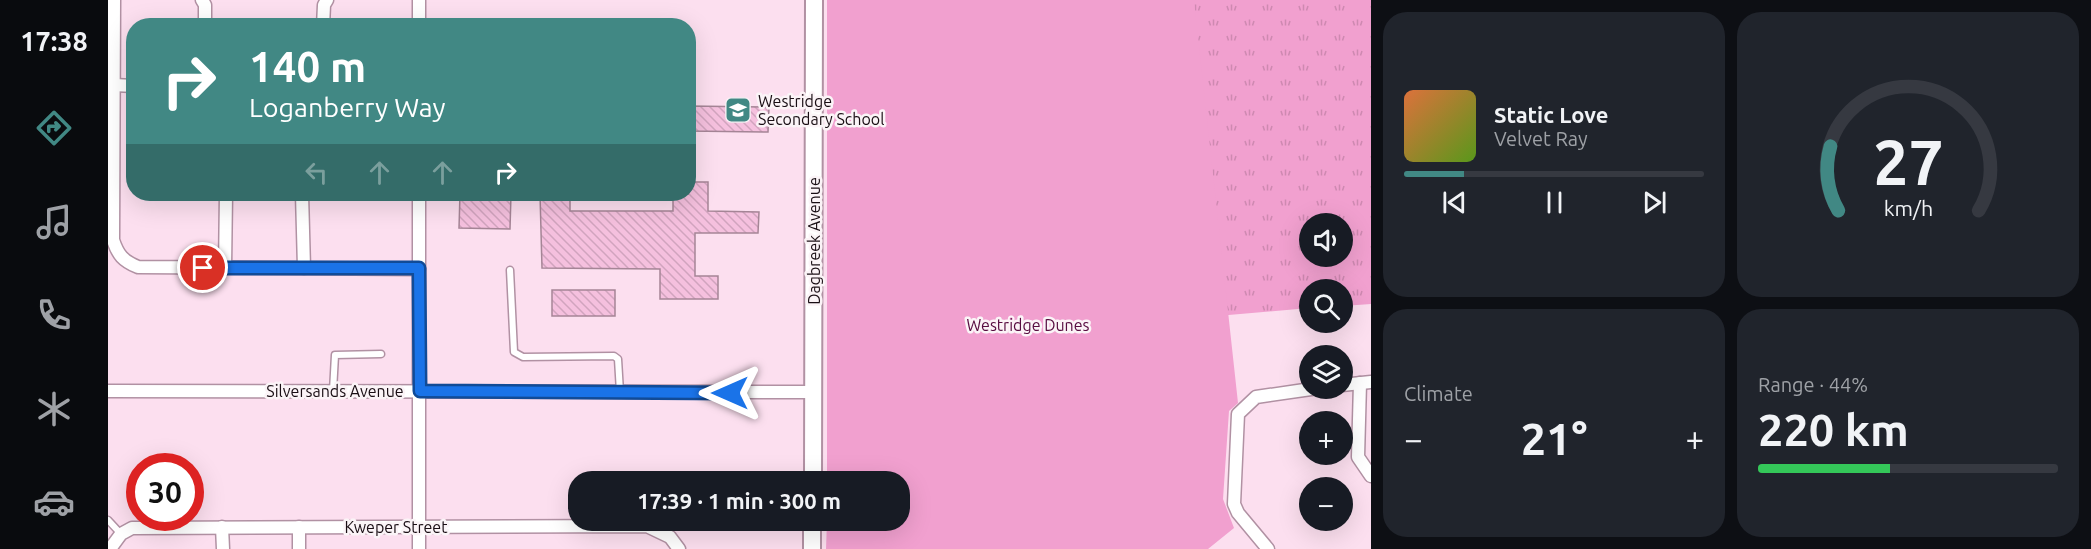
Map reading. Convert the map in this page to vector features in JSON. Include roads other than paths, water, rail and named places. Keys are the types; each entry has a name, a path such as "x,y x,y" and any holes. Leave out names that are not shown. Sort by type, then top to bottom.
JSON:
{"street":[{"path":"114,0 113,240 118,255 126,263 138,267 419,268"},
{"path":"202,0 205,5 205,18"},
{"path":"323,18 324,5 327,0"},
{"path":"419,18 420,0"},
{"name":"Dagbreek Avenue","path":"813,471 814,0"},
{"path":"114,86 126,86"},
{"path":"225,268 226,201"},
{"path":"302,201 304,268"},
{"path":"419,201 419,549"},
{"path":"1365,382 1358,457 1371,476"},
{"name":"Silversands Avenue","path":"108,391 813,392"},
{"path":"1268,549 1238,513 1234,504 1238,414 1256,397 1299,391"},
{"path":"299,526 299,549"},
{"name":"Kweper Street","path":"121,534 132,528 647,526 670,537 679,549"},
{"path":"222,527 223,549"},
{"path":"812,531 812,549"},
{"path":"110,549 121,534"}],"lane":[{"path":"510,270 514,352 523,357 614,356 618,359 620,393"},
{"path":"333,391 335,355 381,354"},
{"path":"108,520 121,534"}],"place":[{"name":"Westridge Secondary School","path":"738,110"}],"park label":[{"name":"Westridge Dunes","path":"1028,325"}]}
